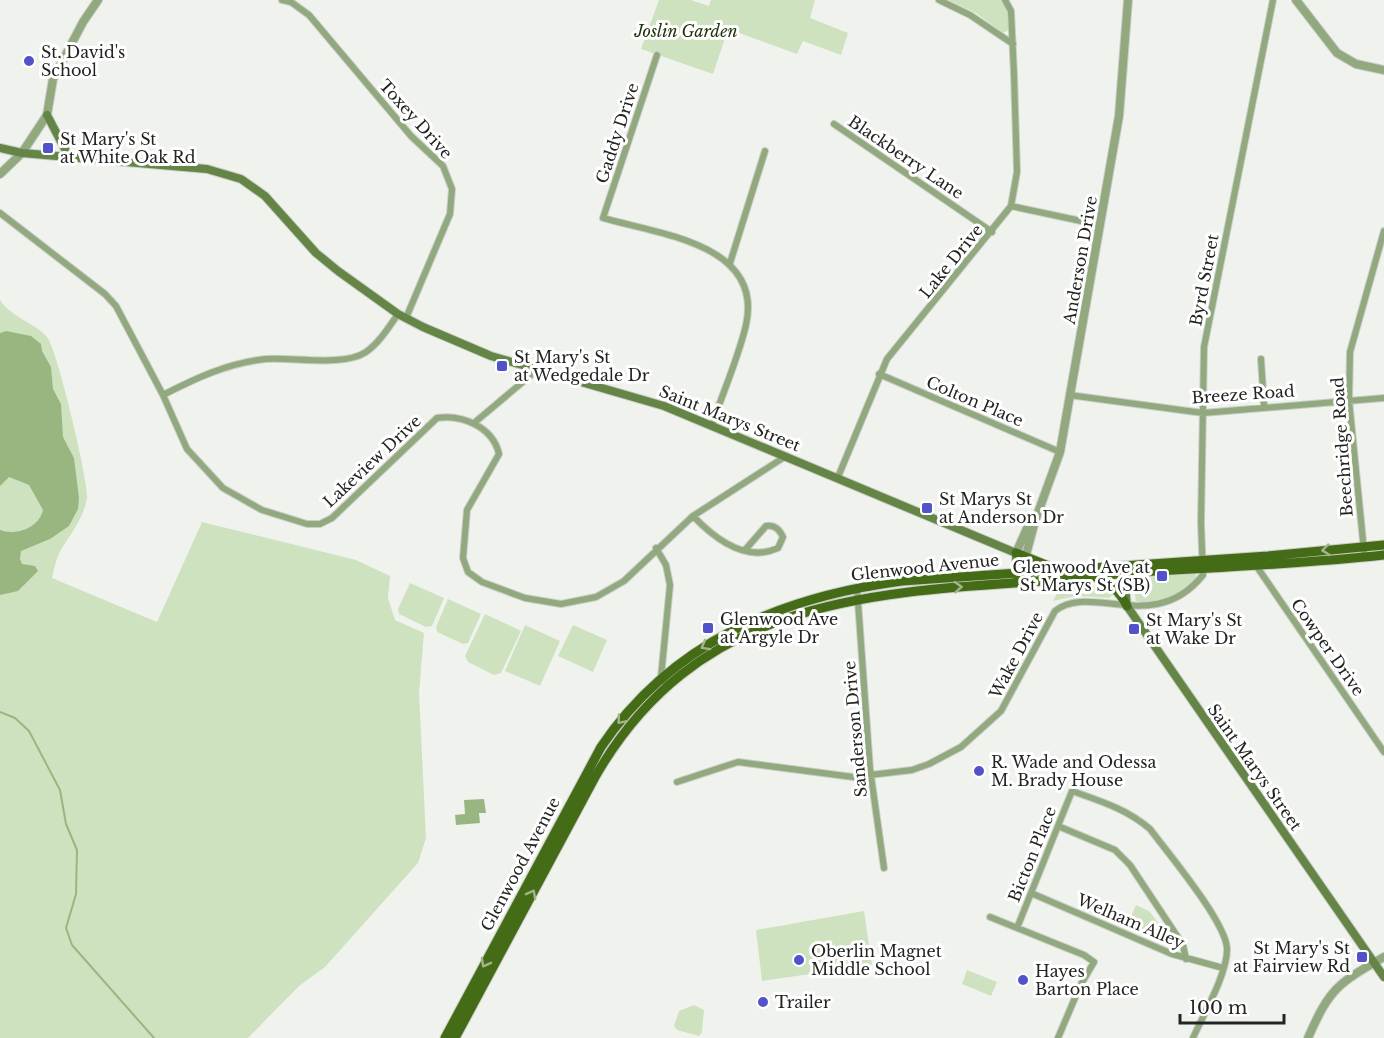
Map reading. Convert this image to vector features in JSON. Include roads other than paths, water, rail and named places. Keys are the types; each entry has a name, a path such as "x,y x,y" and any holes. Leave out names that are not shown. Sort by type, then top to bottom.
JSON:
{"main road":[{"path":"48,115 69,157"},
{"name":"Saint Marys Street","path":"0,148 22,153 207,169 241,179 266,196 316,253 402,316 469,348 663,406 1016,553"},
{"name":"Glenwood Avenue","path":"1255,562 1384,545"},
{"path":"1022,572 1016,553 1026,555 1058,570"},
{"path":"1022,583 1026,555"},
{"name":"Glenwood Avenue","path":"445,1038 601,747 625,715 660,677 698,649 736,629 777,611 857,588 1022,572 1123,570 1384,555"},
{"name":"Saint Marys Street","path":"1123,570 1127,606 1384,977"},
{"name":"Glenwood Avenue","path":"455,1038 606,757 635,719 666,686 699,660 748,634 820,607 858,598 900,592 1093,577 1123,570"},
{"path":"1093,577 1112,585 1127,606"}],"street":[{"path":"0,174 22,153 48,115 54,79 83,22 98,0"},
{"name":"Toxey Drive","path":"163,395 218,369 241,364 290,358 344,360 365,353 402,316 450,214 452,189 443,166 411,136 309,15 282,0"},
{"path":"939,0 970,15 1013,44"},
{"name":"Lake Drive","path":"838,477 887,359 1011,206 1017,172 1011,11 1005,0"},
{"name":"Anderson Drive","path":"1026,555 1035,521 1060,452 1119,116 1128,0"},
{"name":"Byrd Street","path":"1205,565 1201,523 1204,347 1274,0"},
{"path":"1296,0 1337,52 1356,64 1384,70"},
{"name":"Gaddy Drive","path":"657,55 603,218 694,244 730,263"},
{"name":"Blackberry Lane","path":"834,124 992,232"},
{"path":"712,425 746,324 747,288 740,274 730,263 765,151"},
{"path":"1011,206 1100,225"},
{"name":"Lakeview Drive","path":"0,213 105,294 116,306 163,395 187,449 223,488 262,510 307,524 320,524 332,518 437,418 453,416 474,423"},
{"name":"Beechridge Road","path":"1364,557 1349,400 1350,352 1384,231"},
{"path":"1261,359 1264,406"},
{"path":"537,370 474,423 493,438 499,454 467,510 463,558 468,572 482,582 525,598 561,604 596,597 624,581 656,548 693,516 786,456"},
{"name":"Colton Place","path":"879,374 1060,452"},
{"name":"Breeze Road","path":"1069,395 1203,413 1264,406 1384,398"},
{"path":"693,516 711,534 728,546 745,550 763,551 778,548 783,537 780,530 766,526 745,550"},
{"name":"Anderson Drive","path":"1016,553 1029,524 1035,521"},
{"path":"656,548 666,565 670,585 660,677 666,686"},
{"name":"Cowper Drive","path":"1255,562 1384,752"},
{"name":"Wake Drive","path":"677,782 738,762 833,775 871,776 912,770 929,764 961,747 1001,711 1055,611 1063,604 1079,602 1127,606 1152,605 1174,599 1191,588 1203,575 1205,565"},
{"name":"Sanderson Drive","path":"857,588 871,776 884,868"},
{"name":"Bicton Place","path":"1017,928 1072,791 1123,810 1150,829 1222,928 1227,948 1223,968"},
{"path":"1058,826 1115,850 1130,865 1183,945 1186,958"},
{"name":"Welham Alley","path":"1031,892 1186,958 1223,968"},
{"path":"990,917 1084,955 1094,962 1077,992 1058,1038"},
{"path":"1308,1038 1323,1003 1330,993 1384,957"},
{"path":"1193,1038 1223,968"}],"waterway":[{"path":"0,712 15,718 29,731 60,790 66,824 77,850 76,894 66,928 72,945 154,1038"}],"place":[{"name":"St. David's School","path":"29,61"},
{"name":"St Mary's St at White Oak Rd","path":"48,148"},
{"name":"St Mary's St at Wedgedale Dr","path":"502,366"},
{"name":"St Marys St at Anderson Dr","path":"927,508"},
{"name":"Glenwood Ave at St Marys St (SB)","path":"1162,576"},
{"name":"Glenwood Ave at Argyle Dr","path":"708,628"},
{"name":"St Mary's St at Wake Dr","path":"1134,629"},
{"name":"R. Wade and Odessa M. Brady House","path":"979,771"},
{"name":"St Mary's St at Fairview Rd","path":"1362,957"},
{"name":"Oberlin Magnet Middle School","path":"799,960"},
{"name":"Hayes Barton Place","path":"1023,980"},
{"name":"Trailer","path":"763,1002"}],"park label":[{"name":"Joslin Garden","path":"686,31"}]}
